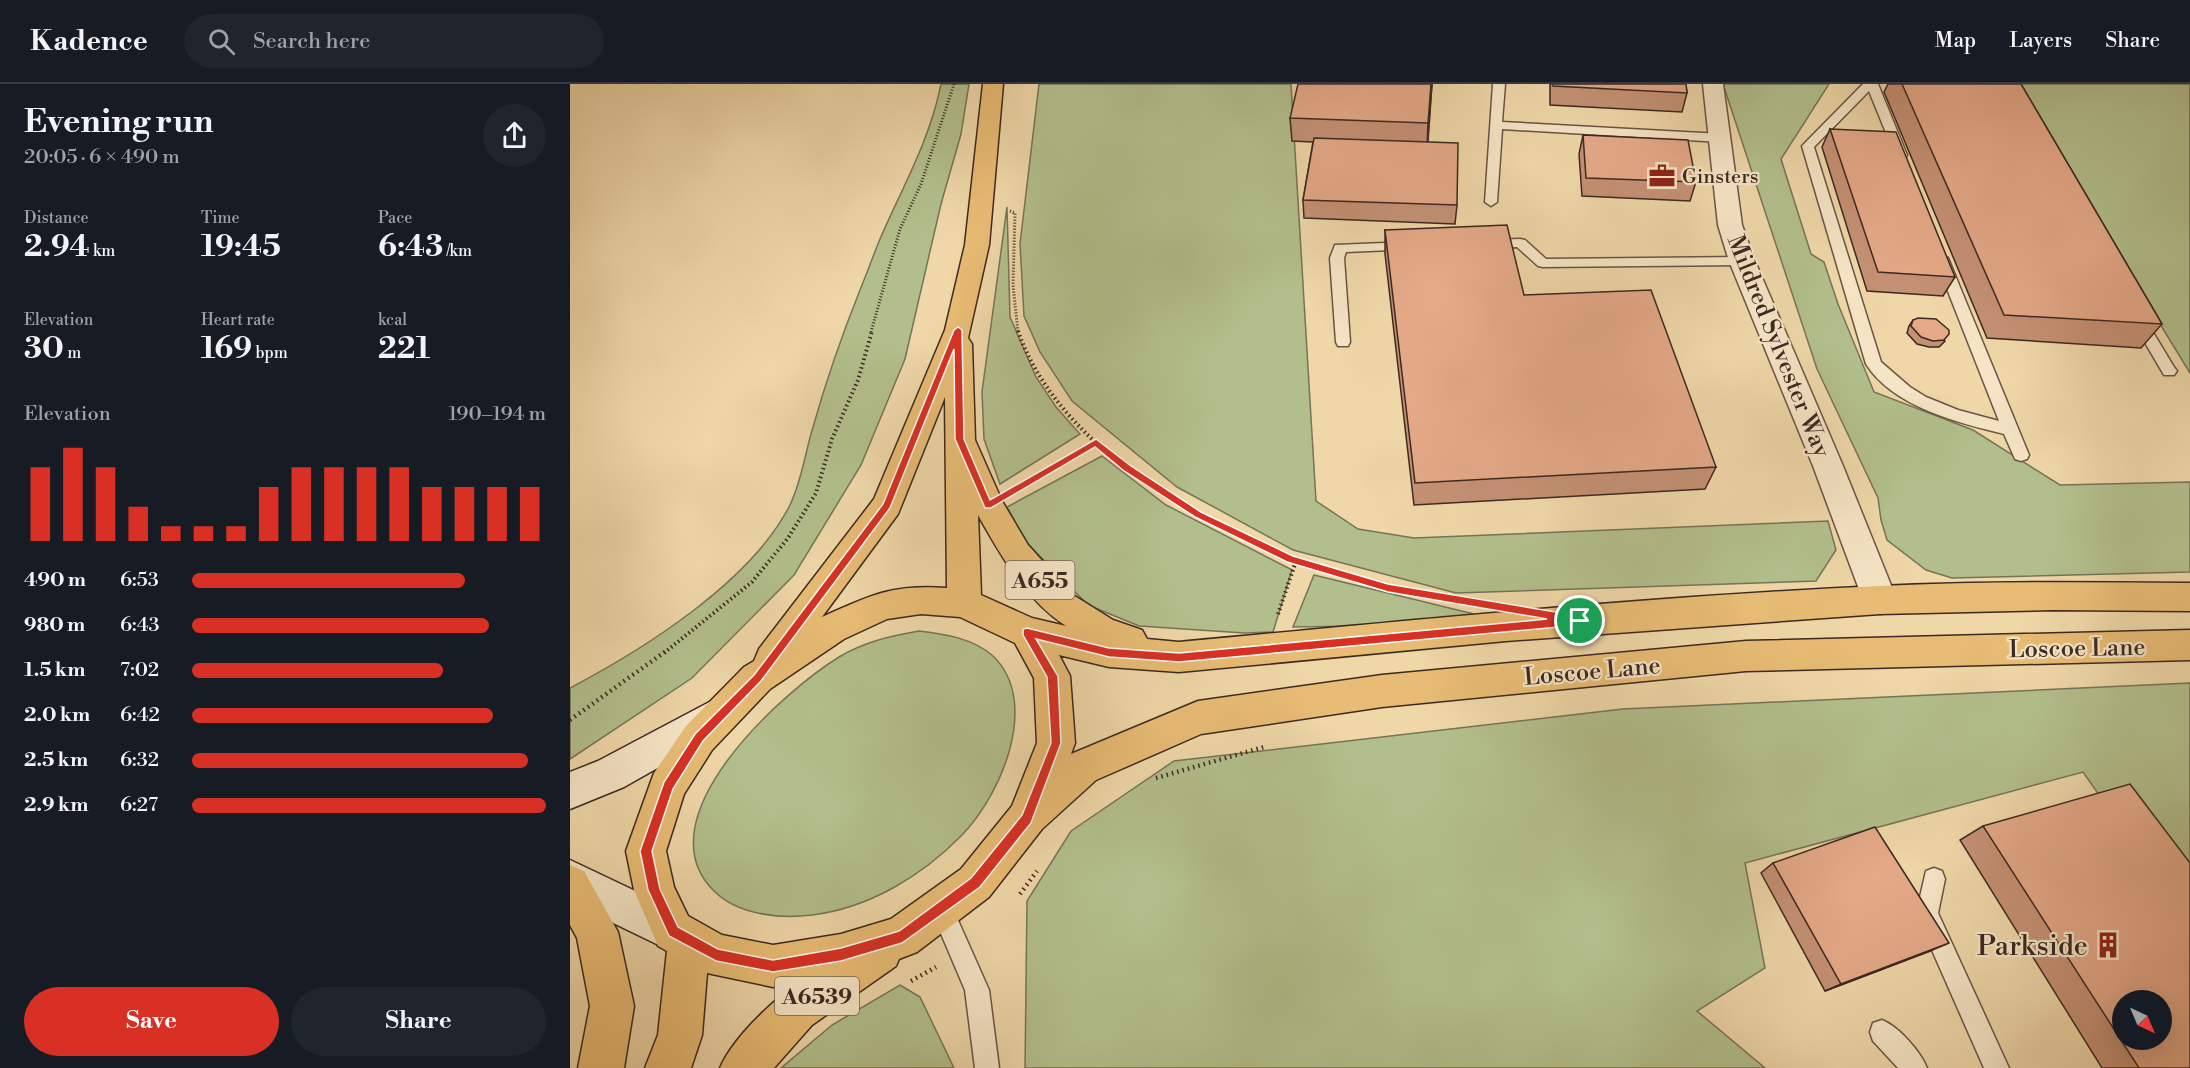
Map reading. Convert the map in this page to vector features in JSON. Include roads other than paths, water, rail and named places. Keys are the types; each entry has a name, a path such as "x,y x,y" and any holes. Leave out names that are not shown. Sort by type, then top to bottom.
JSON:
{"main road":[{"name":"A655","path":"757,678 886,505 958,330 977,244 993,84"},
{"name":"A655","path":"958,330 964,603"},
{"name":"A655","path":"960,439 988,505 1017,554 1061,604 1102,632 1179,657"},
{"name":"Loscoe Lane","path":"964,603 1027,632 1109,652 1179,657 1517,625 1880,600 2053,596 2190,597"},
{"path":"668,1068 680,1035 681,936 654,890 646,851 668,786 699,738 757,678 832,629 884,605 921,600 964,603"},
{"path":"681,936 716,955 773,966 841,954 902,937 975,882 1027,819 1056,743 1052,676 1027,632"},
{"name":"Loscoe Lane","path":"1027,819 1083,767 1198,718 1261,708 1382,691 1746,656 2190,645"},
{"path":"570,885 597,932 612,1006 601,1068"},
{"name":"A6539","path":"743,1068 797,1010 902,937"}],"street":[{"name":"Mildred Sylvester Way","path":"1713,84 1730,225 1742,261 1823,455 1880,600"},
{"path":"570,791 611,774 726,710"},
{"path":"570,880 681,936"}],"lane":[{"path":"1491,202 1499,84"},
{"path":"1907,170 1871,84 1808,146 1874,364 1892,383 1918,402 1971,420 2010,429"},
{"path":"1496,125 1721,138"},
{"path":"1472,244 1520,243 1543,263 1742,261"},
{"path":"1937,245 2020,455"},
{"path":"1343,342 1336,258 1340,248 1424,246"},
{"path":"2133,309 2169,371"},
{"path":"1934,879 1927,914 1997,1068"},
{"path":"942,908 977,990 987,1068"},
{"path":"1882,1032 1915,1068"}],"place":[{"name":"Ginsters","path":"1662,176"},
{"name":"Parkside","path":"2108,945"}]}
